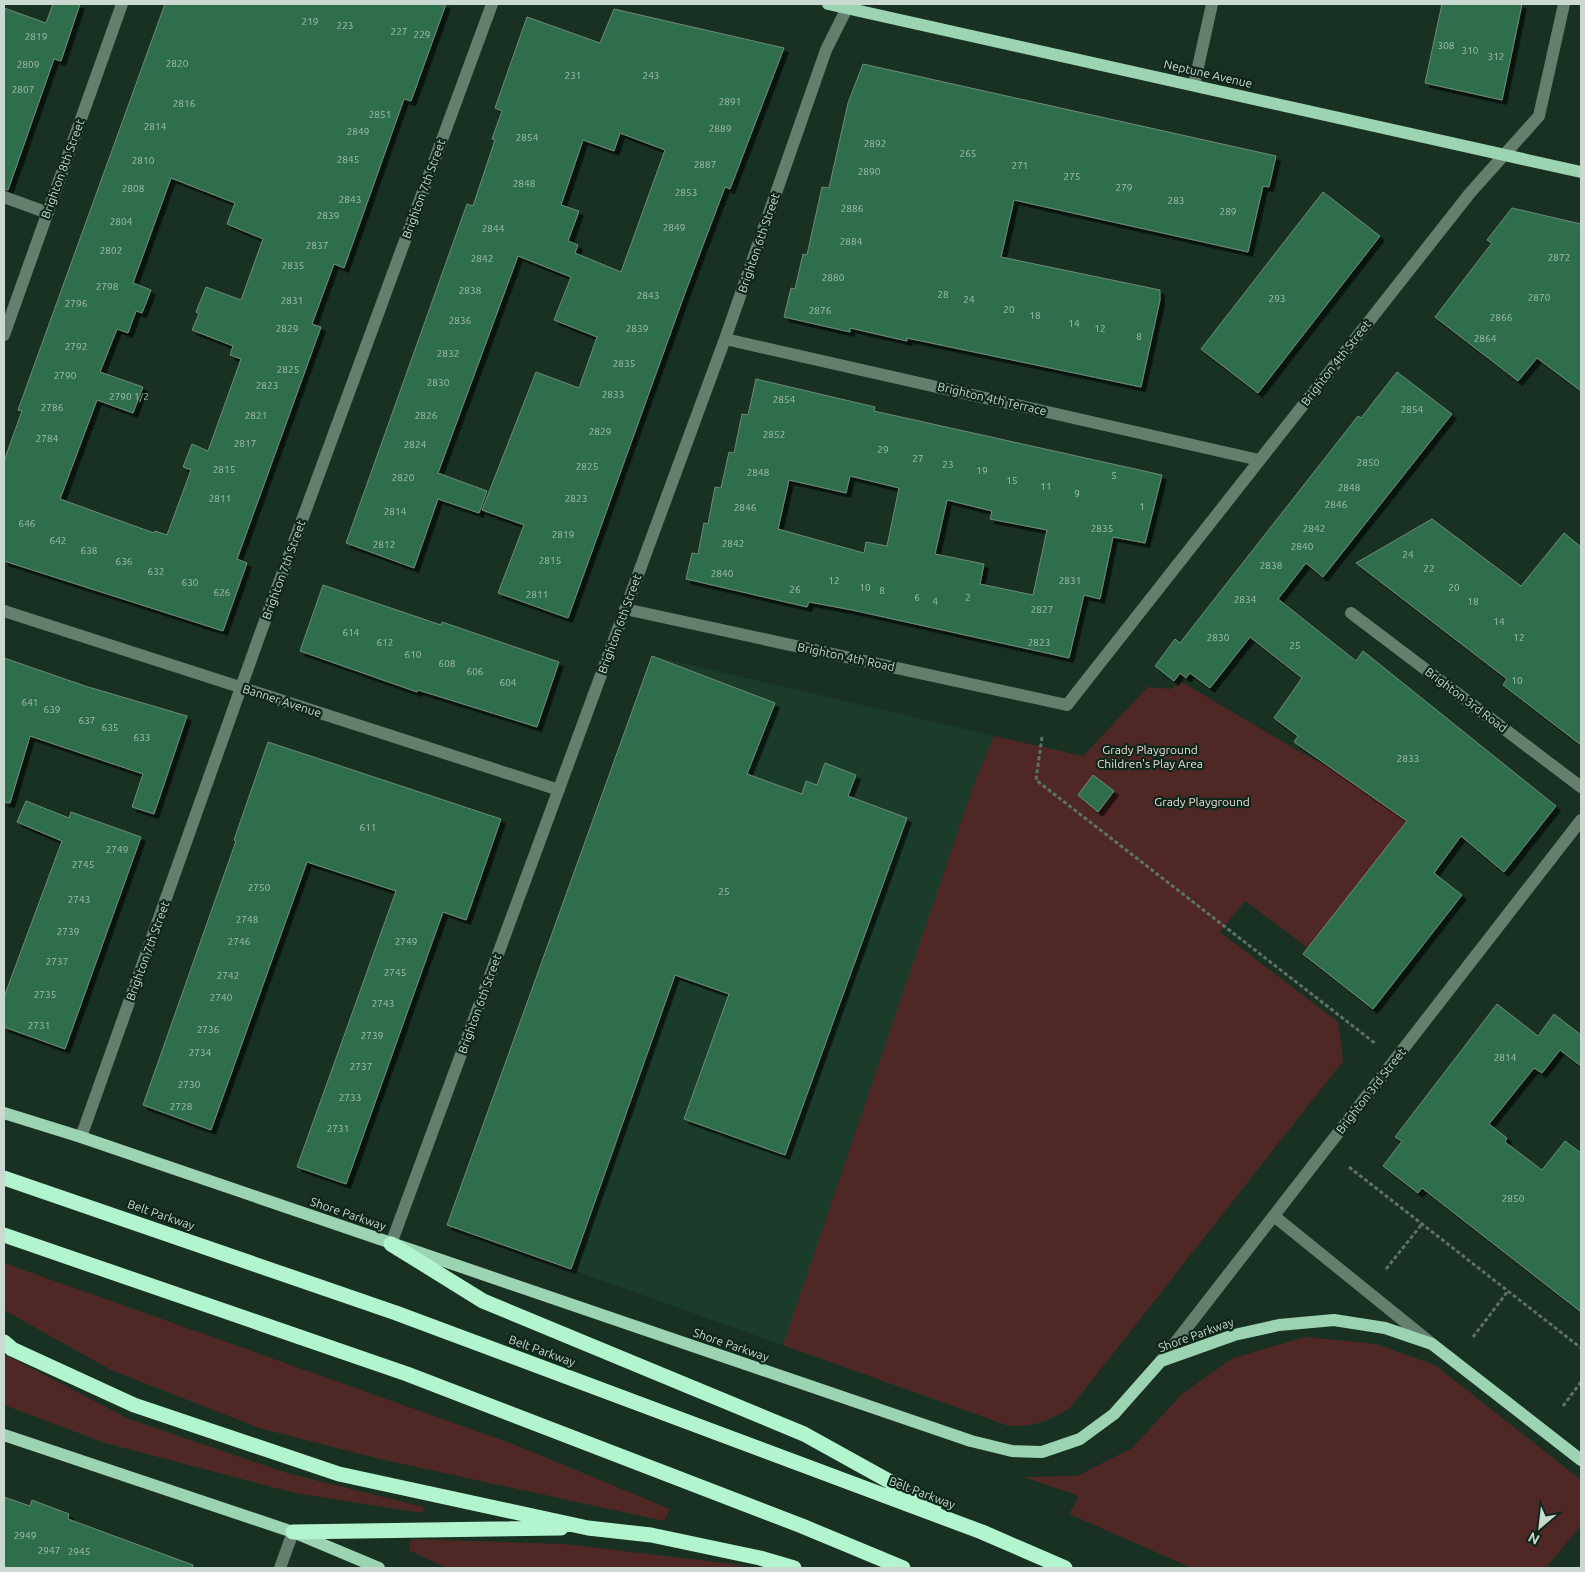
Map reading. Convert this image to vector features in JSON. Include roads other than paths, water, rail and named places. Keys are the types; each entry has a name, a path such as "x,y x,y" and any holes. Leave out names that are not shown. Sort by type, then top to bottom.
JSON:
{"highway":[{"name":"Belt Parkway","path":"4,1178 405,1316 982,1532 1065,1568"},
{"path":"4,1234 407,1374 802,1526 903,1568"},
{"path":"391,1244 483,1301 804,1434 982,1532"},
{"path":"4,1342 12,1349 134,1405 339,1474 588,1528 651,1535 760,1558 794,1568"},
{"path":"293,1532 588,1528"}],"main road":[{"name":"Neptune Avenue","path":"828,4 848,6 1581,172"},
{"name":"Shore Parkway","path":"4,1113 81,1137 971,1441 1012,1452 1042,1452 1080,1439 1114,1414 1161,1361 1234,1335 1279,1324 1334,1320 1385,1328 1432,1344 1581,1460"},
{"path":"4,1435 293,1532 379,1568"}],"street":[{"name":"Brighton 8th Street","path":"4,335 122,4"},
{"name":"Brighton 7th Street","path":"81,1137 241,688 492,4"},
{"path":"1194,85 1212,4"},
{"name":"Brighton 4th Street","path":"1067,705 1470,193 1539,116 1564,4"},
{"name":"Brighton 6th Street","path":"391,1244 725,339 826,50 848,6"},
{"path":"4,197 48,213"},
{"name":"Brighton 4th Terrace","path":"725,339 1260,460"},
{"name":"Brighton 4th Road","path":"625,609 1067,705"},
{"name":"Banner Avenue","path":"4,611 559,790"},
{"name":"Brighton 3rd Road","path":"1351,613 1581,787"},
{"name":"Brighton 3rd Street","path":"1161,1361 1581,820"},
{"name":"Shore Parkway","path":"1274,1216 1432,1344"},
{"path":"280,1568 293,1532"}],"park label":[{"name":"Grady Playground Children's Play Area","path":"1150,757"},
{"name":"Grady Playground","path":"1202,802"}]}
